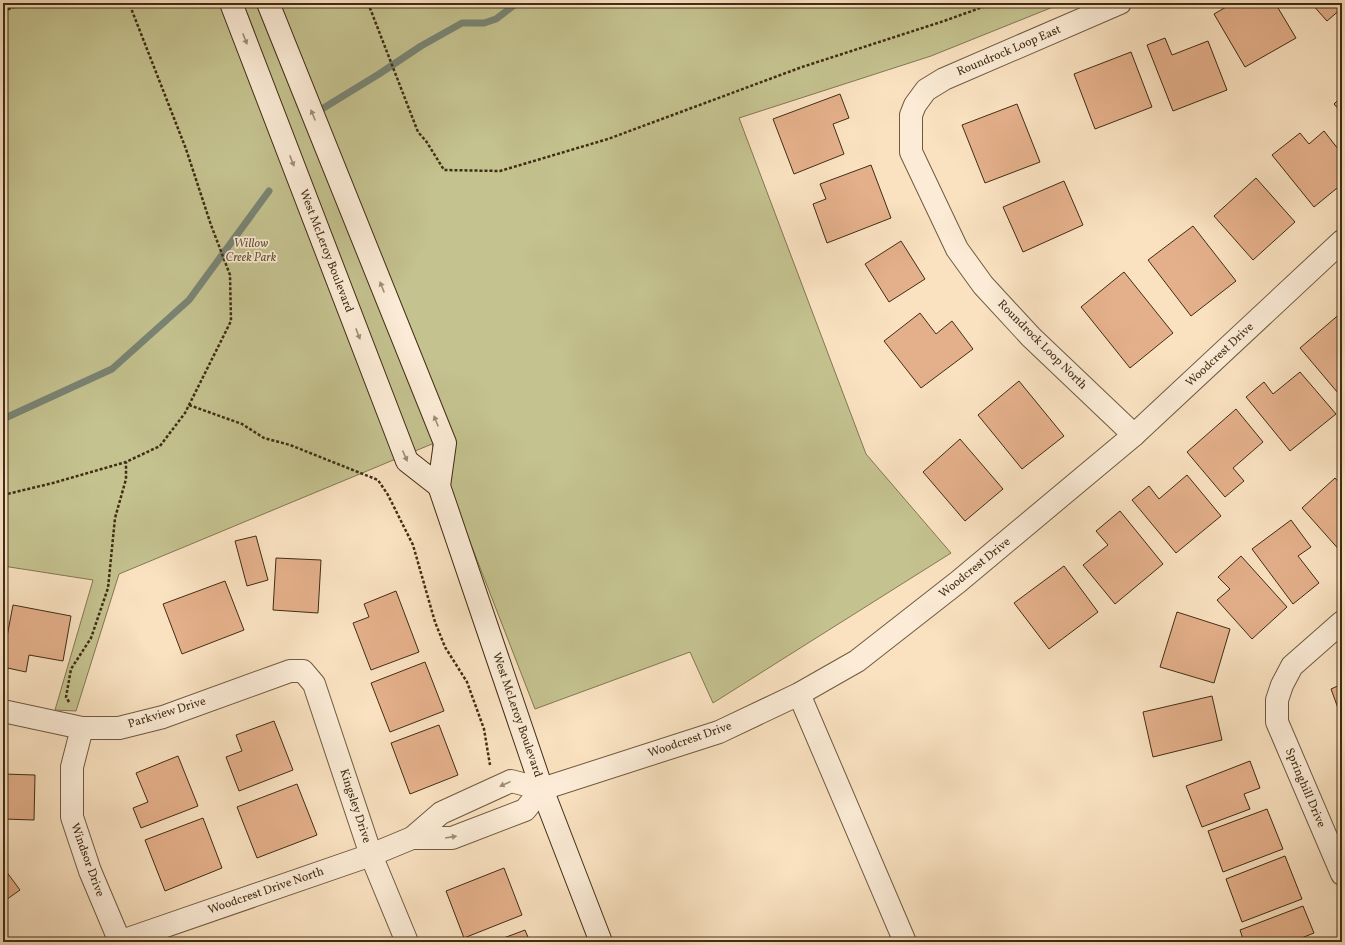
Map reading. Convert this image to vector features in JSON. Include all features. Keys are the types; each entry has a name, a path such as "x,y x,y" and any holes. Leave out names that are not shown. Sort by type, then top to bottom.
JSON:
{"street":[{"name":"West McLeroy Boulevard","path":"231,3 407,461 439,486"},
{"name":"West McLeroy Boulevard","path":"268,3 445,443 439,486 542,789 601,942"},
{"name":"Roundrock Loop East","path":"911,115 915,105 926,90 944,79 1120,3"},
{"name":"Roundrock Loop North","path":"911,115 911,152 957,249 983,284 1031,338 1134,435"},
{"name":"Woodcrest Drive","path":"542,789 719,732 799,694 857,661 958,582 1134,435 1342,241"},
{"name":"Springhill Drive","path":"1342,622 1292,666 1282,685 1277,700 1277,722 1342,874"},
{"name":"Parkview Drive","path":"3,711 82,728 119,728 163,717 290,671 303,671"},
{"name":"Kingsley Drive","path":"303,671 314,684 371,855 407,942"},
{"path":"799,694 905,942"},
{"name":"Windsor Drive","path":"82,728 72,766 72,818 90,871 120,942"},
{"name":"Woodcrest Drive North","path":"120,942 371,855 412,838 441,812 511,781 542,789 526,810 452,838 412,838"}],"path":[{"path":"3,11 25,3"},
{"path":"3,495 53,483 126,462 160,446 185,413 231,321 230,275 216,239 186,149 129,3"},
{"path":"368,3 418,132 426,141 444,170 500,171 608,139 802,67 944,21 994,3"},
{"path":"189,405 242,424 264,438 290,445 378,480 388,495 413,545 435,622 446,647 467,682 484,729 492,773 498,787"},
{"path":"82,728 66,697 71,669 90,638 108,588 115,518 126,479 126,462"}],"green space":[{"name":"Willow Creek Park","path":"3,3 1063,3 931,56 739,118 866,454 951,553 713,703 690,652 535,709 432,444 119,574 76,711 55,710 93,580 3,566"}],"building":[{"path":"1233,3 1275,3 1296,38 1245,67 1214,14"},
{"path":"1311,3 1342,3 1342,8 1327,21"},
{"path":"1165,38 1172,55 1208,41 1227,90 1173,111 1147,45"},
{"path":"1131,52 1152,107 1095,129 1074,74"},
{"path":"840,94 849,118 833,124 844,154 794,174 773,119"},
{"path":"1342,96 1342,113 1334,104"},
{"path":"1017,104 1040,162 985,183 962,125"},
{"path":"1324,131 1342,154 1342,184 1314,207 1272,155 1300,133 1309,144"},
{"path":"871,165 891,218 827,243 813,204 826,199 820,184"},
{"path":"1256,178 1295,222 1253,260 1214,216"},
{"path":"1064,181 1083,225 1023,252 1003,207"},
{"path":"1193,226 1236,281 1191,316 1148,260"},
{"path":"901,241 925,279 889,302 865,264"},
{"path":"1124,272 1173,333 1130,368 1081,307"},
{"path":"1342,312 1342,390 1338,393 1300,348"},
{"path":"920,313 936,334 952,321 973,349 921,388 884,341"},
{"path":"1300,372 1336,414 1290,451 1246,397 1264,382 1273,394"},
{"path":"1019,381 1064,436 1022,469 978,415"},
{"path":"1236,409 1263,442 1233,468 1244,481 1225,497 1187,452"},
{"path":"960,439 1003,489 965,521 923,472"},
{"path":"1187,475 1221,516 1176,553 1132,500 1149,486 1159,499"},
{"path":"1335,478 1342,486 1342,553 1302,508"},
{"path":"1120,511 1163,564 1115,604 1083,565 1108,545 1096,531"},
{"path":"1291,520 1311,547 1298,556 1319,583 1293,604 1252,549"},
{"path":"256,536 268,580 247,586 235,541"},
{"path":"1241,556 1287,607 1252,639 1217,600 1230,589 1218,577"},
{"path":"276,558 321,560 318,613 273,610"},
{"path":"1064,566 1098,612 1049,649 1014,603"},
{"path":"225,581 244,630 182,654 163,604"},
{"path":"396,591 419,652 371,670 353,623 369,617 364,604"},
{"path":"13,605 71,616 63,661 29,655 26,672 3,667 3,658"},
{"path":"1177,612 1230,629 1214,683 1160,667"},
{"path":"425,662 444,711 390,732 371,683"},
{"path":"1342,684 1342,719 1331,689"},
{"path":"1212,696 1222,740 1153,757 1143,712"},
{"path":"274,721 293,770 239,791 226,757 242,751 236,735"},
{"path":"439,725 458,775 410,794 391,743"},
{"path":"178,756 198,806 141,828 133,808 148,802 136,773"},
{"path":"1250,761 1260,788 1244,794 1250,809 1202,827 1186,786"},
{"path":"3,774 35,775 34,820 3,819"},
{"path":"297,784 317,835 257,858 237,807"},
{"path":"1267,809 1283,849 1223,872 1208,831"},
{"path":"203,818 222,868 165,891 145,840"},
{"path":"1285,856 1302,899 1242,922 1226,879"},
{"path":"3,867 20,890 3,902"},
{"path":"504,868 522,915 464,938 446,891"},
{"path":"1303,906 1314,933 1299,939 1301,942 1244,942 1240,930"},
{"path":"525,930 530,942 493,942"}],"waterway":[{"path":"317,112 421,46 462,23 484,23 496,19 517,3"},
{"path":"3,419 112,369 189,300 269,191"}]}
